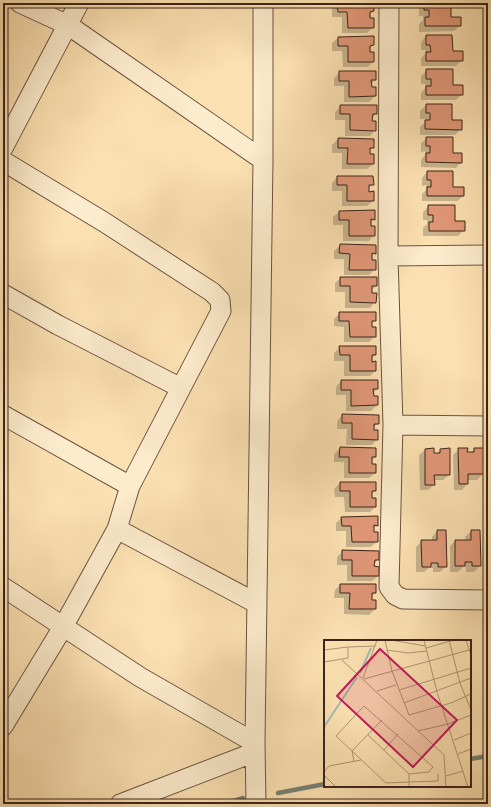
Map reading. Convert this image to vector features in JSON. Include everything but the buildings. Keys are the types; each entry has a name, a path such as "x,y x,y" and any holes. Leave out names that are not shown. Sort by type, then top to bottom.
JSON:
{"street":[{"path":"20,3 68,25 263,160"},
{"path":"3,148 79,3"},
{"path":"256,804 256,603 263,160 263,3"},
{"path":"389,3 388,256 393,425 389,587 395,595 403,599 488,600"},
{"path":"3,161 110,226 212,292 220,300 221,311 130,486 117,529 63,627 3,726"},
{"path":"388,256 488,255"},
{"path":"3,294 58,325 180,388"},
{"path":"3,415 130,486"},
{"path":"393,425 488,426"},
{"path":"117,529 256,603"},
{"path":"3,587 140,677 255,748"},
{"path":"120,804 255,748"}],"waterway":[{"path":"471,759 488,756"},
{"path":"278,793 324,784"},
{"path":"225,804 243,798"}]}
